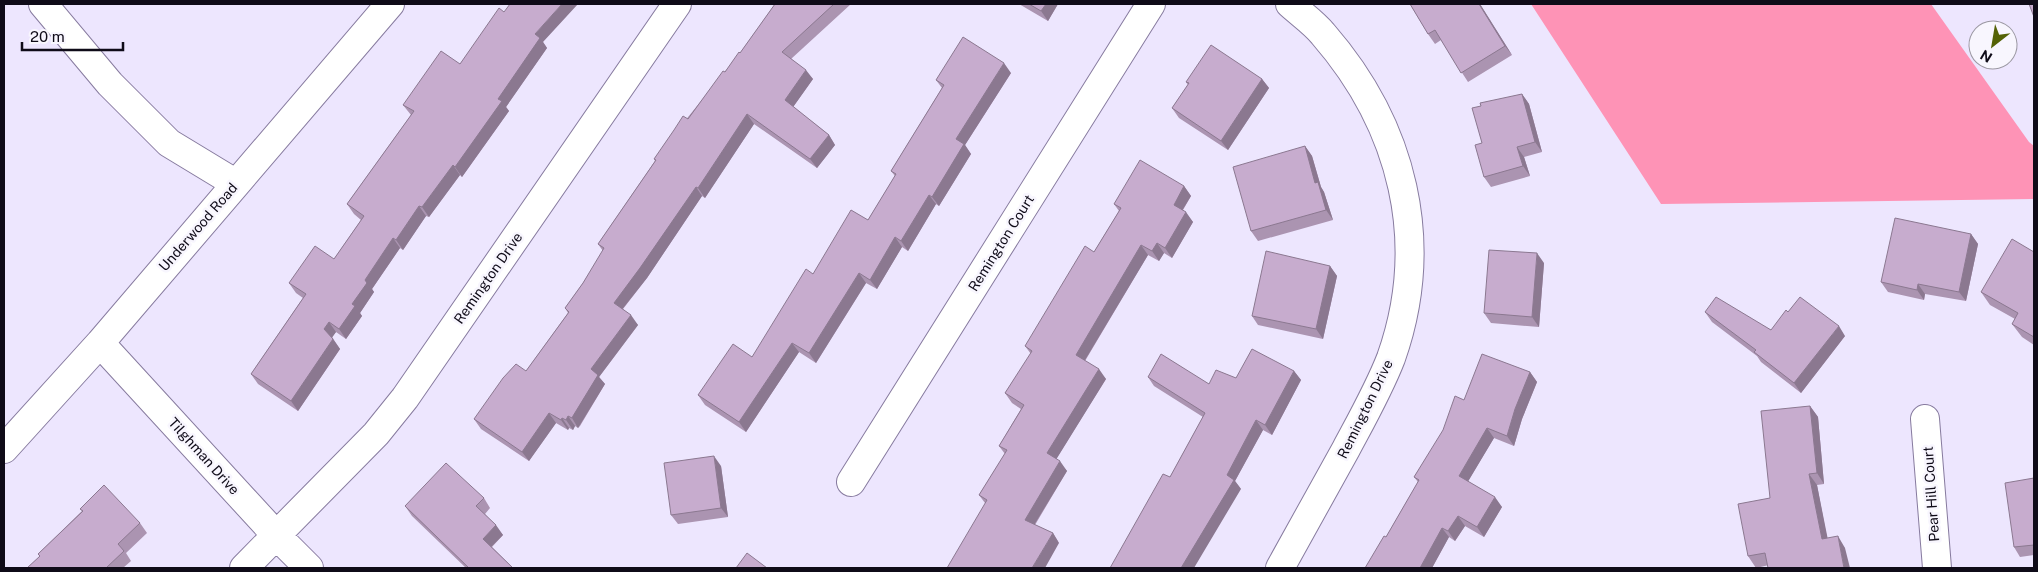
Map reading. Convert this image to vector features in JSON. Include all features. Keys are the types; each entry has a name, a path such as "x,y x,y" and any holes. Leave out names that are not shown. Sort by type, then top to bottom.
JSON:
{"street":[{"path":"43,4 110,84 169,143 235,183"},
{"name":"Underwood Road","path":"4,449 100,343 390,4"},
{"name":"Remington Drive","path":"244,568 376,434 405,398 677,4"},
{"name":"Remington Court","path":"851,482 1151,4"},
{"name":"Remington Drive","path":"1280,568 1369,407 1390,358 1404,314 1410,260 1406,196 1388,136 1358,80 1322,33 1290,4"},
{"name":"Tilghman Drive","path":"100,343 277,536 309,568"},
{"name":"Pear Hill Court","path":"1925,419 1937,568"}],"shaded area":[{"path":"1531,4 1931,4 1968,56 1968,70 1978,70 2029,142 2034,146 2034,199 1661,204"}],"building":[{"path":"510,4 562,4 535,34 540,38 498,99 502,101 455,167 453,165 422,207 419,206 396,240 393,238 365,280 367,283 352,304 355,306 339,329 329,322 324,329 333,339 291,401 251,374 306,294 289,283 315,246 334,259 364,216 347,204 414,111 403,105 441,51 460,64 499,8 504,12"},
{"path":"775,4 834,4 782,52 806,70 785,100 829,135 810,159 747,114 698,188 696,187 614,303 631,315 591,369 598,375 572,418 568,416 566,420 562,418 561,420 549,413 522,452 474,419 503,378 516,364 526,371 569,312 565,308 604,248 598,244 656,160 654,159 683,116 688,119 723,71 725,72 740,53"},
{"path":"1029,4 1046,4 1041,11"},
{"path":"1410,4 1479,4 1505,46 1461,73 1435,30 1428,34"},
{"path":"2029,4 2034,4 2034,17"},
{"path":"963,37 1004,63 956,139 964,144 932,197 929,195 901,241 895,237 870,280 859,273 809,353 792,343 739,422 698,395 733,344 752,357 806,269 813,274 851,210 868,220 896,174 891,171 944,85 936,80"},
{"path":"1211,45 1262,79 1221,141 1172,108 1189,83 1186,82"},
{"path":"1522,94 1535,142 1517,147 1523,166 1484,177 1475,145 1482,143 1472,108 1481,106 1480,103"},
{"path":"1305,146 1315,183 1318,182 1326,210 1251,231 1233,167"},
{"path":"1140,160 1184,186 1174,205 1186,212 1165,248 1157,243 1152,251 1141,245 1076,355 1099,369 1047,453 1060,461 1025,520 1053,533 1032,568 947,568 987,500 979,495 1007,450 999,446 1024,405 1005,393 1032,351 1025,346 1085,246 1094,252 1121,208 1114,204"},
{"path":"1895,218 1971,234 1959,292 1918,284 1917,290 1881,282"},
{"path":"2012,239 2034,252 2034,337 2012,324 2018,313 1981,292"},
{"path":"1489,250 1537,253 1532,317 1484,313"},
{"path":"1266,251 1330,266 1316,329 1252,316"},
{"path":"1716,297 1771,330 1786,310 1788,312 1800,297 1839,326 1794,383 1754,352 1756,350 1705,312"},
{"path":"1252,349 1294,371 1265,425 1256,420 1227,475 1234,480 1181,568 1110,568 1163,474 1170,477 1205,413 1148,377 1161,354 1209,384 1216,370 1236,378"},
{"path":"1482,354 1530,372 1515,409 1507,436 1487,428 1459,476 1495,497 1477,527 1458,516 1448,531 1442,528 1420,568 1365,568 1384,536 1386,537 1419,480 1414,477 1443,430 1455,396 1464,400"},
{"path":"1810,406 1817,473 1809,474 1822,539 1838,536 1844,568 1768,568 1765,553 1748,556 1738,504 1770,498 1761,411"},
{"path":"714,456 721,508 671,515 664,463"},
{"path":"446,463 484,498 476,506 496,525 483,539 513,568 469,568 405,506"},
{"path":"2034,478 2034,545 2014,547 2005,483"},
{"path":"104,485 140,523 118,544 124,551 106,568 27,568 40,556 38,554 83,511 80,509"},
{"path":"747,553 767,568 736,568"}]}
